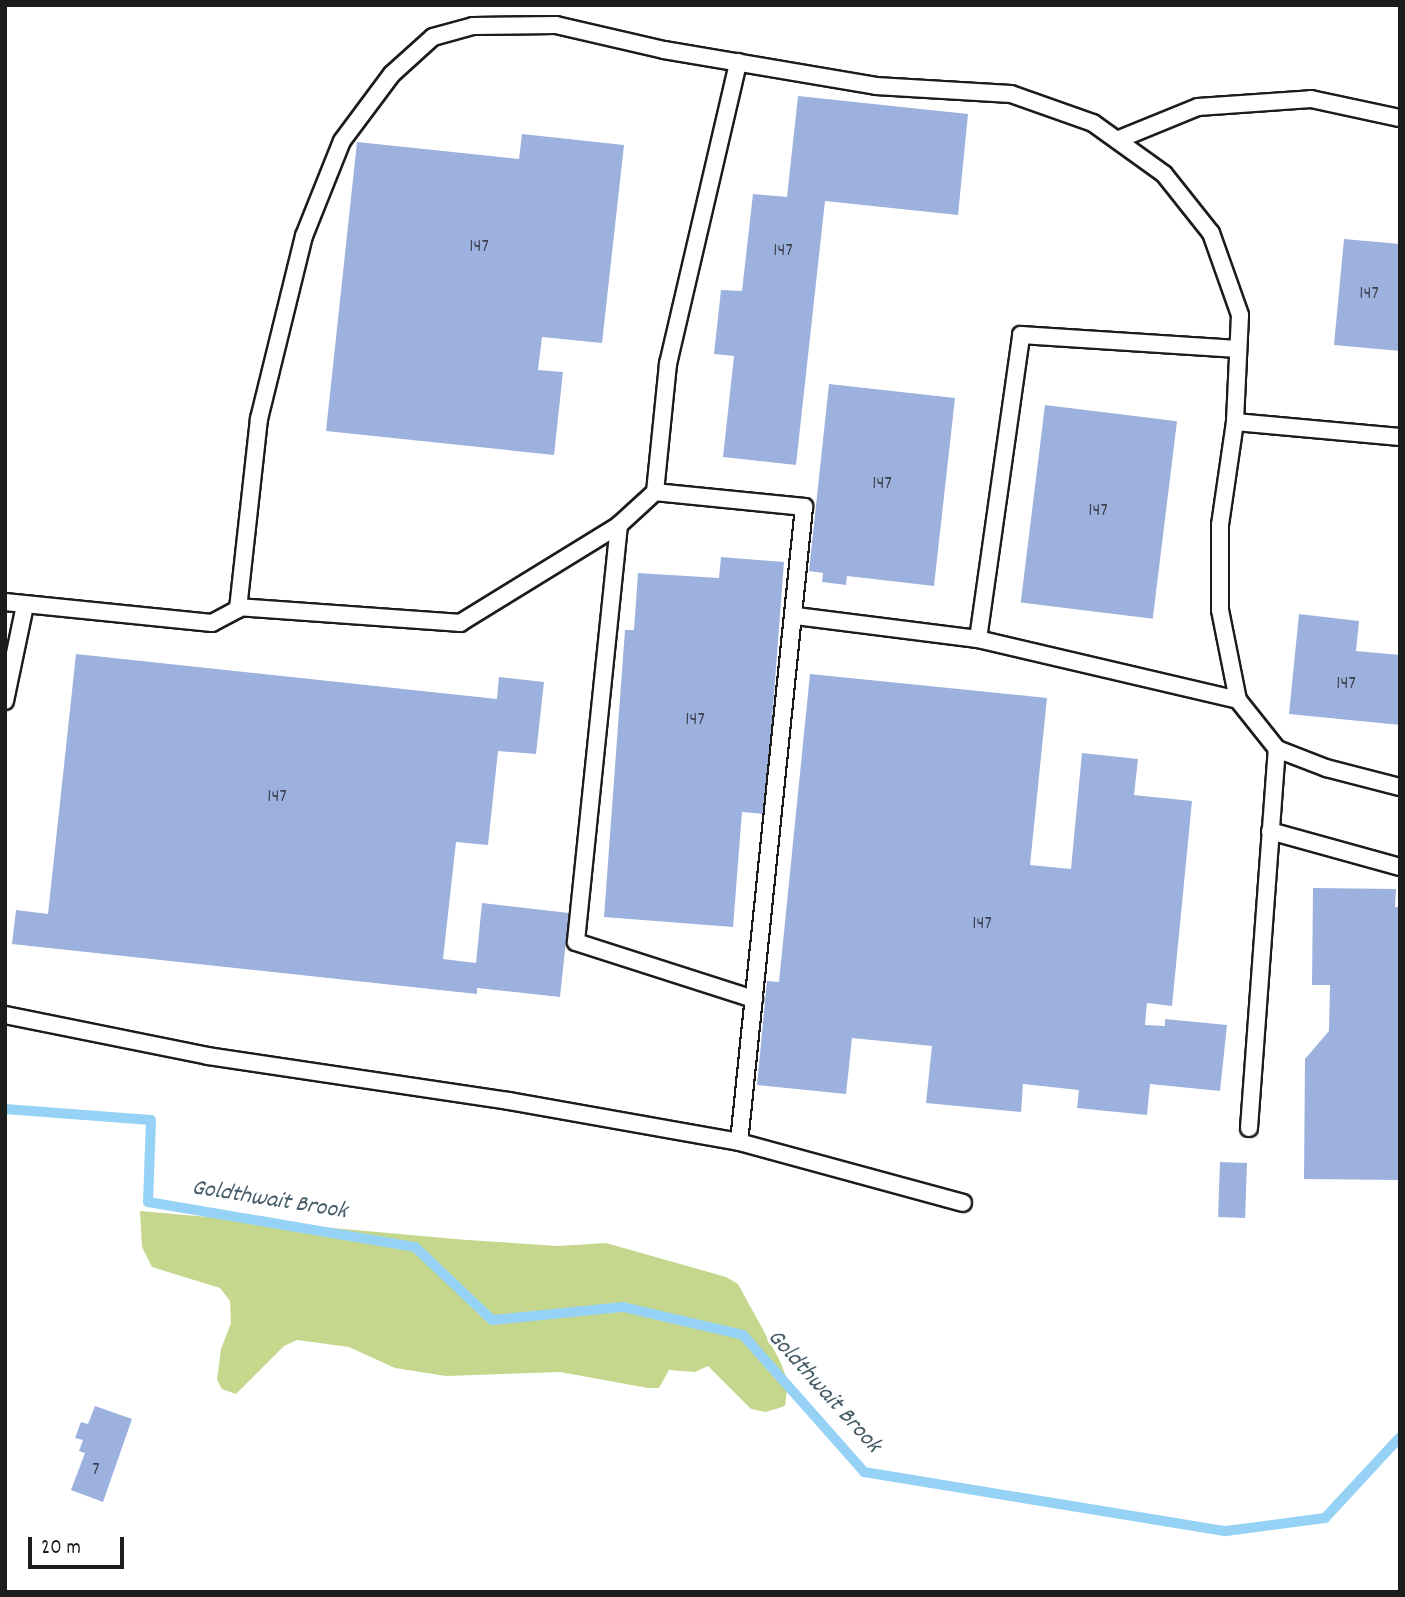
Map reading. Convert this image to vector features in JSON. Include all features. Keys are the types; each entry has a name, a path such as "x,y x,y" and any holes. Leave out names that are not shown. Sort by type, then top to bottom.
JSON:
{"lane":[{"path":"238,607 260,419 304,236 342,141 392,74 433,37 473,26 556,25 738,62 876,86 1011,94 1093,123 1164,174 1211,233 1240,315 1235,422 1220,525 1220,610 1238,700 1277,749 1326,768 1400,787"},
{"path":"5,602 212,623 238,607 460,623 619,525 655,492 668,364 738,62"},
{"path":"1117,140 1198,107 1311,99 1400,118"},
{"path":"978,639 1021,335 1238,349"},
{"path":"1235,422 1400,437"},
{"path":"655,492 804,507 796,615 739,1142"},
{"path":"619,525 576,942 754,999"},
{"path":"5,701 25,605"},
{"path":"796,615 978,639 1238,700"},
{"path":"1249,1128 1277,749"},
{"path":"1270,831 1400,867"},
{"path":"5,1015 208,1056 509,1101 739,1142 963,1203"}],"green space":[{"path":"140,1211 467,1240 558,1246 606,1243 726,1277 738,1284 779,1359 788,1381 785,1406 766,1412 751,1409 708,1366 695,1372 669,1370 659,1388 560,1372 446,1376 395,1368 349,1347 297,1340 284,1346 236,1394 222,1389 217,1380 221,1349 231,1323 230,1301 220,1288 152,1267 142,1247"}],"building":[{"path":"798,96 968,114 958,215 825,201 796,465 723,457 734,356 714,354 721,290 742,291 753,194 787,197"},
{"path":"522,134 624,145 602,343 542,337 538,370 563,372 554,455 326,431 357,142 519,159"},
{"path":"1344,239 1400,244 1400,351 1334,345"},
{"path":"829,384 955,398 934,586 847,576 846,585 822,582 823,573 809,571"},
{"path":"1045,405 1177,421 1153,619 1021,603"},
{"path":"721,557 784,562 765,814 742,812 733,927 604,917 625,630 634,630 638,573 719,578"},
{"path":"1299,614 1359,621 1356,651 1400,655 1400,725 1289,714"},
{"path":"76,654 497,699 499,677 544,682 536,754 498,751 488,845 456,842 443,959 476,963 482,903 569,913 560,997 477,988 477,994 12,944 16,910 48,914"},
{"path":"810,674 1047,698 1030,865 1071,869 1082,753 1138,759 1134,795 1192,801 1172,1006 1147,1003 1145,1025 1165,1026 1165,1019 1227,1025 1220,1091 1150,1084 1147,1115 1077,1108 1079,1090 1023,1084 1021,1112 926,1103 932,1046 852,1038 846,1094 757,1085 767,981 779,982"},
{"path":"1313,888 1396,889 1395,907 1400,907 1400,1180 1304,1179 1305,1059 1329,1031 1330,985 1312,985"},
{"path":"1220,1162 1247,1163 1245,1218 1218,1217"},
{"path":"95,1406 132,1419 103,1502 71,1490 85,1453 79,1451 83,1440 75,1438 81,1422 88,1424"}],"waterway":[{"name":"Goldthwait Brook","path":"5,1109 151,1120 148,1202 415,1247 492,1320 623,1307 743,1335 864,1472 1226,1531 1325,1518 1400,1437"}]}
